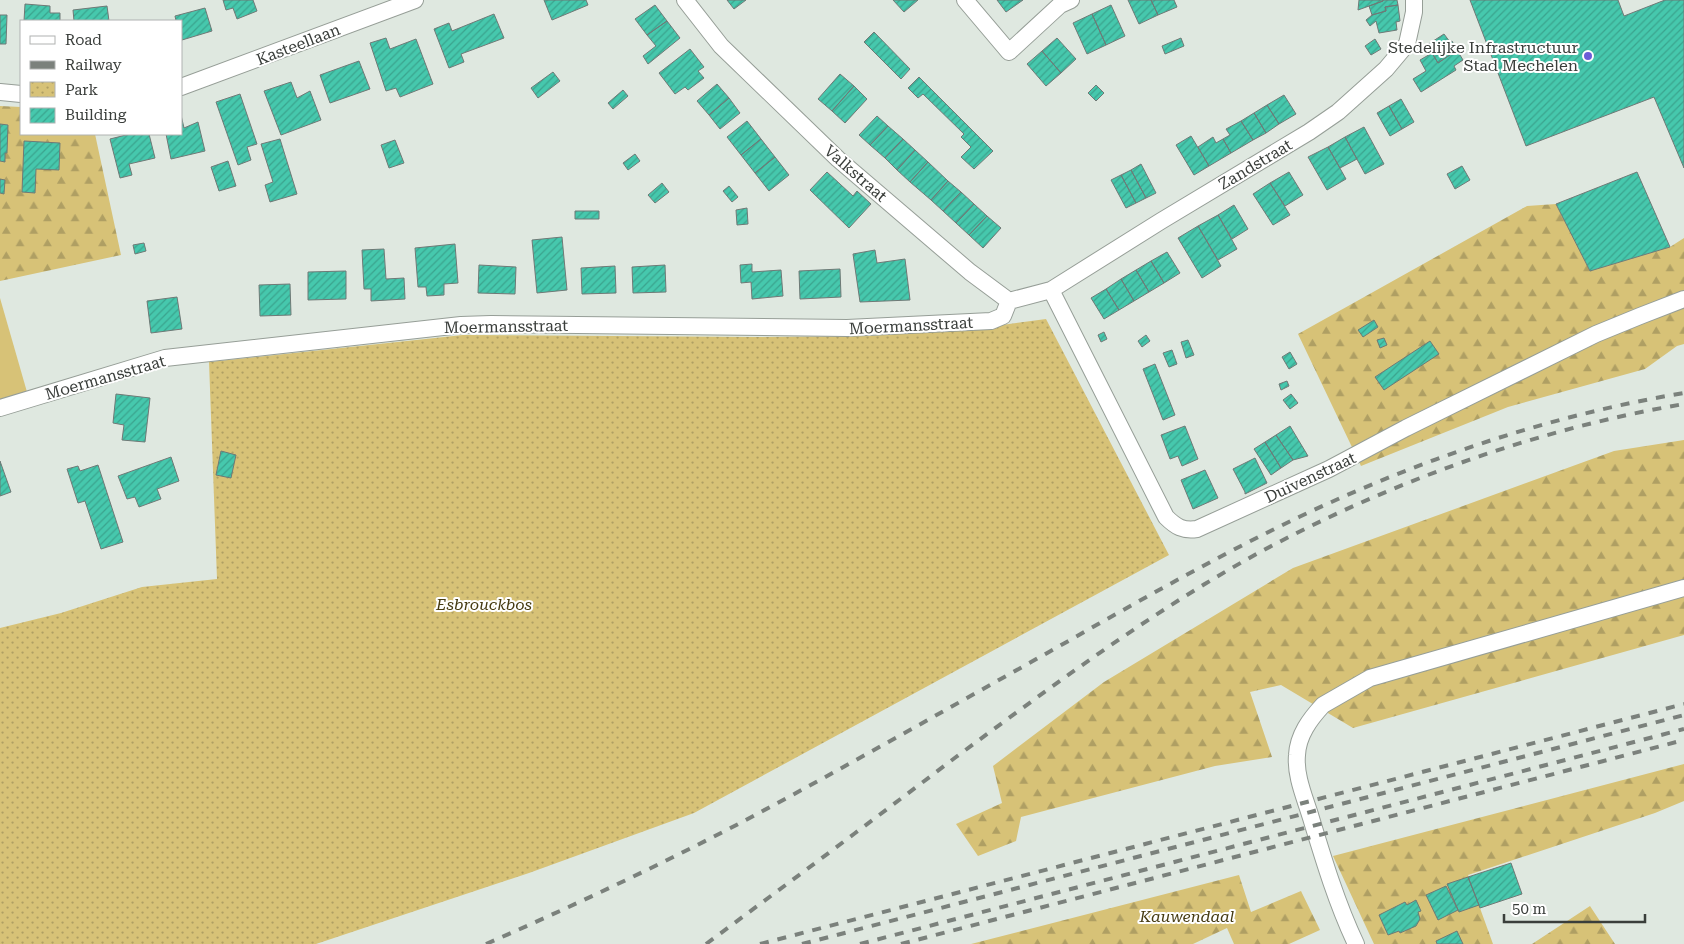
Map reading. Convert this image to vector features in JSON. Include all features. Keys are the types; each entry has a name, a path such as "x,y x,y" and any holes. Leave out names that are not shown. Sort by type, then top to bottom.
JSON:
{"street":[{"name":"Kasteellaan","path":"182,87 415,0"},
{"name":"Valkstraat","path":"685,0 721,46 838,159 970,272 1010,301"},
{"path":"965,0 1009,52 1060,5 1071,0"},
{"name":"Zandstraat","path":"1051,290 1161,221 1310,132 1338,112 1386,68 1407,44 1414,12 1414,0"},
{"path":"0,92 20,94"},
{"path":"1010,301 1051,290"},
{"name":"Duivenstraat","path":"1051,290 1166,517 1177,527 1188,530 1197,529 1329,469 1406,428 1596,334 1684,300"},
{"name":"Moermansstraat","path":"0,408 165,358 451,326 491,324 847,328 990,321 1003,316 1010,301"},
{"path":"1356,944 1344,919 1323,857 1302,789 1298,767 1297,755 1300,738 1312,717 1320,708 1370,678 1684,588"}],"green space":[{"path":"0,106 20,107 20,135 95,135 121,255 0,281"},
{"path":"1556,204 1590,271 1670,247 1684,238 1684,344 1677,346 1645,369 1508,407 1361,466 1298,334 1527,206"},
{"path":"0,298 27,392 0,401"},
{"name":"Esbrouckbos","path":"1046,319 1169,555 694,813 529,873 316,944 0,944 0,628 61,613 142,587 217,579 209,362 463,335 871,336 1002,325"},
{"path":"1684,440 1684,635 1353,728 1281,685 1250,692 1272,757 1215,766 1021,817 1016,841 978,856 956,824 1002,803 993,766 1104,682 1293,568 1614,451"},
{"path":"1684,764 1684,801 1655,813 1468,875 1493,944 1374,944 1333,856"},
{"name":"Kauwendaal","path":"1239,875 1251,912 1301,891 1320,930 1289,944 1234,944 1227,928 1193,944 971,944"},
{"path":"1590,906 1615,944 1532,944"}],"building":[{"path":"223,0 253,0 257,11 237,19 233,8 226,10"},
{"path":"544,0 586,0 588,5 552,20"},
{"path":"727,0 746,0 734,9"},
{"path":"893,0 918,0 904,12"},
{"path":"997,0 1023,0 1006,12"},
{"path":"1128,0 1151,0 1158,15 1139,24"},
{"path":"1151,0 1174,0 1177,7 1158,15"},
{"path":"1359,0 1383,0 1383,1 1358,10"},
{"path":"1383,0 1397,0 1398,5 1385,7 1386,11 1372,15 1369,6"},
{"name":"Stedelijke Infrastructuur Stad Mechelen","path":"1470,0 1618,0 1624,16 1665,0 1684,0 1684,168 1654,97 1526,146"},
{"path":"25,4 50,6 50,13 60,13 60,20 24,20"},
{"path":"655,5 667,21 647,35 635,19"},
{"path":"1111,5 1125,36 1106,45 1092,14"},
{"path":"1398,5 1400,21 1396,22 1397,30 1379,33 1376,21 1370,26 1366,20 1372,15 1386,11 1385,7"},
{"path":"107,6 109,20 74,20 73,10"},
{"path":"205,8 212,31 182,40 182,20 176,20 175,16"},
{"path":"494,14 504,38 461,54 464,62 449,68 434,29 449,23 452,31"},
{"path":"1092,14 1106,45 1087,54 1073,23"},
{"path":"0,15 7,15 6,44 0,44"},
{"path":"667,21 680,38 648,64 643,56 656,46 647,35"},
{"path":"874,32 910,69 901,79 864,42"},
{"path":"1444,34 1450,42 1432,53 1427,45"},
{"path":"386,38 390,49 416,39 433,84 400,97 396,88 386,91 370,43"},
{"path":"1057,38 1076,59 1061,73 1042,51"},
{"path":"1181,38 1184,46 1165,54 1162,46"},
{"path":"1375,39 1381,49 1371,55 1365,46"},
{"path":"1452,41 1457,50 1438,63 1432,53"},
{"path":"690,49 704,67 698,71 704,78 688,90 685,87 675,94 659,73"},
{"path":"1457,50 1463,60 1454,66 1456,70 1421,92 1413,79 1426,71 1420,60 1432,53 1438,63"},
{"path":"1042,51 1061,73 1046,86 1027,64"},
{"path":"359,61 370,89 330,103 320,75"},
{"path":"553,72 560,81 538,98 531,88"},
{"path":"840,74 854,86 832,111 818,99"},
{"path":"919,77 993,151 974,169 961,157 971,147 961,137 964,134 923,94 918,98 908,88"},
{"path":"291,82 297,98 310,91 321,120 281,135 264,91"},
{"path":"717,84 729,98 709,115 697,101"},
{"path":"1096,85 1104,93 1096,101 1088,93"},
{"path":"854,86 867,99 845,123 832,111"},
{"path":"623,90 628,96 613,109 608,103"},
{"path":"240,94 257,144 247,147 251,160 238,165 216,102"},
{"path":"1284,95 1296,114 1279,124 1267,105"},
{"path":"729,98 740,113 720,129 709,115"},
{"path":"1401,99 1414,122 1402,129 1389,106"},
{"path":"1267,105 1279,124 1266,133 1254,113"},
{"path":"1389,106 1402,129 1390,136 1377,113"},
{"path":"1254,113 1266,133 1253,140 1241,121"},
{"path":"877,116 888,126 870,145 859,135"},
{"path":"182,119 184,128 198,122 205,151 171,159 166,135 182,135"},
{"path":"747,121 761,139 741,155 727,137"},
{"path":"1241,121 1253,140 1231,153 1223,139 1230,135 1226,129"},
{"path":"0,124 8,125 5,162 0,161"},
{"path":"888,126 903,139 885,158 870,145"},
{"path":"1364,127 1384,164 1365,174 1345,137"},
{"path":"126,135 149,135 155,158 129,164 132,175 120,178 110,139"},
{"path":"1191,136 1209,166 1194,175 1176,145"},
{"path":"1213,137 1216,143 1223,139 1231,153 1209,166 1198,147"},
{"path":"1345,137 1357,159 1340,168 1328,147"},
{"path":"280,139 297,194 270,202 265,185 273,182 261,144"},
{"path":"761,139 775,157 755,173 741,155"},
{"path":"903,139 915,150 897,170 885,158"},
{"path":"395,140 404,163 389,168 381,145"},
{"path":"24,141 60,143 59,170 36,169 35,193 22,192"},
{"path":"1328,147 1346,179 1327,190 1308,157"},
{"path":"915,150 928,162 910,182 897,170"},
{"path":"635,154 640,161 628,170 623,163"},
{"path":"775,157 789,175 769,191 755,173"},
{"path":"228,161 236,186 219,191 211,167"},
{"path":"928,162 948,181 931,200 910,182"},
{"path":"1141,164 1156,193 1146,198 1131,170"},
{"path":"1462,166 1470,180 1455,189 1447,174"},
{"path":"1131,170 1146,198 1136,203 1121,175"},
{"path":"827,172 853,196 857,191 871,204 849,228 810,190"},
{"path":"1289,172 1303,195 1285,206 1270,183"},
{"path":"1637,172 1670,247 1590,271 1556,204"},
{"path":"1121,175 1136,203 1126,208 1111,180"},
{"path":"0,179 5,180 4,194 0,193"},
{"path":"948,181 961,192 943,211 931,200"},
{"path":"662,183 669,192 655,203 648,195"},
{"path":"1270,183 1290,215 1273,225 1253,194"},
{"path":"729,186 738,197 732,202 723,191"},
{"path":"961,192 974,204 956,223 943,211"},
{"path":"974,204 987,216 969,235 956,223"},
{"path":"1234,205 1248,229 1232,239 1218,215"},
{"path":"747,208 748,224 737,225 736,210"},
{"path":"575,211 599,211 599,219 575,219"},
{"path":"1218,215 1237,249 1218,260 1198,226"},
{"path":"987,216 1001,228 983,248 969,235"},
{"path":"1198,226 1221,266 1202,278 1178,238"},
{"path":"562,237 567,290 537,293 532,240"},
{"path":"144,243 146,251 135,254 133,245"},
{"path":"455,244 458,283 444,284 444,295 427,296 426,287 418,287 415,248"},
{"path":"384,249 386,279 404,278 405,299 371,301 371,289 364,289 362,250"},
{"path":"875,250 877,263 905,259 910,300 860,302 853,254"},
{"path":"1167,252 1180,273 1164,283 1151,261"},
{"path":"1151,261 1164,283 1149,292 1136,270"},
{"path":"752,264 752,272 781,270 783,296 752,299 751,282 741,283 740,265"},
{"path":"479,265 516,267 515,294 478,293"},
{"path":"665,265 666,292 633,293 632,267"},
{"path":"615,266 616,293 582,294 581,268"},
{"path":"840,269 841,297 800,299 799,271"},
{"path":"1136,270 1149,292 1134,301 1121,279"},
{"path":"346,271 346,299 308,300 308,272"},
{"path":"1121,279 1134,301 1119,310 1106,289"},
{"path":"290,284 291,315 260,316 259,285"},
{"path":"1106,289 1119,310 1104,319 1091,298"},
{"path":"177,297 182,329 151,333 147,301"},
{"path":"1374,320 1378,327 1363,337 1358,330"},
{"path":"1104,332 1107,339 1101,342 1098,335"},
{"path":"1146,335 1150,341 1142,347 1138,341"},
{"path":"1384,338 1387,345 1380,348 1377,340"},
{"path":"1188,340 1194,355 1186,358 1181,342"},
{"path":"1430,341 1439,354 1384,390 1375,377"},
{"path":"1172,350 1177,364 1169,367 1163,353"},
{"path":"1290,352 1297,364 1289,369 1282,357"},
{"path":"1155,364 1175,415 1163,420 1143,369"},
{"path":"1287,381 1289,386 1281,390 1279,384"},
{"path":"116,394 150,398 145,442 122,440 124,425 113,423"},
{"path":"1291,394 1298,403 1290,409 1283,400"},
{"path":"1185,426 1198,459 1182,466 1178,456 1170,459 1161,435"},
{"path":"1290,426 1308,456 1293,460 1276,435"},
{"path":"1276,435 1293,460 1281,468 1265,442"},
{"path":"1265,442 1281,468 1271,475 1254,449"},
{"path":"221,451 236,455 231,478 216,475"},
{"path":"171,457 179,481 157,489 161,499 139,507 135,497 127,499 118,476"},
{"path":"1255,458 1267,483 1245,494 1233,469"},
{"path":"0,461 11,492 0,496"},
{"path":"98,465 123,542 101,549 85,501 78,503 67,469 78,466 80,471"},
{"path":"1205,470 1218,498 1193,509 1181,480"},
{"path":"1511,863 1522,894 1480,908 1468,877"},
{"path":"1468,877 1479,905 1459,912 1447,884"},
{"path":"1446,886 1458,910 1438,920 1426,895"},
{"path":"1416,900 1421,911 1418,912 1420,919 1416,926 1400,933 1399,931 1388,935 1379,915 1405,902 1407,905"},
{"path":"1457,931 1463,944 1437,944 1436,941"}],"railway":[{"path":"486,944 616,885 744,821 1160,589 1299,517 1392,476 1487,442 1585,413 1684,393"},
{"path":"706,944 1068,675 1183,598 1262,551 1363,502 1414,480 1467,461 1520,443 1574,428 1684,404"},
{"path":"760,944 1684,704"},
{"path":"802,944 1684,715"},
{"path":"860,944 1684,729"},
{"path":"901,944 1684,740"}],"place":[{"name":"Stedelijke Infrastructuur Stad Mechelen","path":"1588,56"}]}
